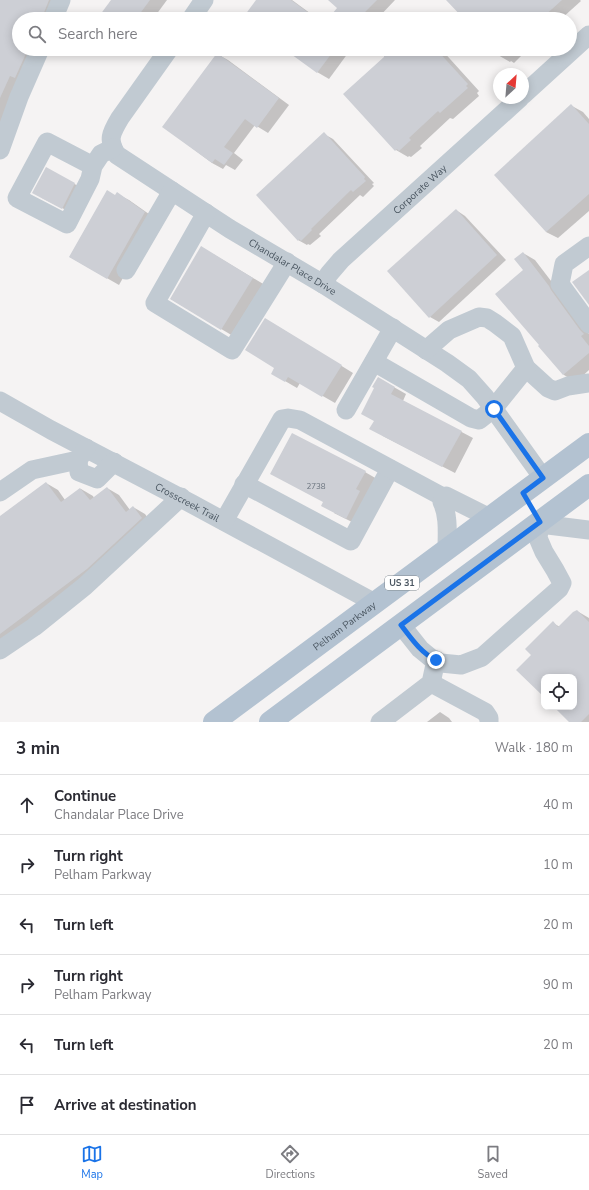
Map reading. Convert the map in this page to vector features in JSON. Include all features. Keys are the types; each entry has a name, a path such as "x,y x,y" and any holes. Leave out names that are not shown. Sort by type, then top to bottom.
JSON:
{"main road":[{"name":"Pelham Parkway","path":"214,722 589,444"},
{"path":"270,722 589,486"},
{"path":"523,493 540,522"},
{"path":"375,603 401,625"}],"street":[{"path":"56,12 61,0"},
{"path":"196,12 204,0"},
{"path":"577,46 589,35"},
{"path":"0,150 18,97 37,56"},
{"path":"93,166 101,154 112,148 112,134 115,126 164,56"},
{"path":"529,90 566,56"},
{"name":"Corporate Way","path":"323,284 341,260 513,104"},
{"name":"Chandalar Place Drive","path":"112,148 124,161 393,328 447,363 468,379 485,397 543,478"},
{"path":"126,270 172,191"},
{"path":"206,213 154,303 232,350 287,262"},
{"path":"589,246 564,264 560,284 589,324"},
{"path":"426,350 448,330 479,317 487,318 512,336 526,368 548,388 555,391 568,386 589,383"},
{"path":"346,410 393,328"},
{"path":"374,362 471,418 478,420 494,409 526,368"},
{"name":"Crosscreek Trail","path":"0,401 82,454 114,462 375,603"},
{"path":"224,521 282,419 288,418 300,420 443,497 446,496 490,518"},
{"path":"0,492 32,470 82,454"},
{"path":"244,484 351,541 390,468"},
{"path":"443,497 442,502 445,509 447,527 447,550"},
{"path":"0,650 34,627 85,586 181,498"},
{"path":"401,625 420,649 431,658 441,663 461,665 482,657 559,589 562,583 544,552 538,538 540,522 548,525 589,530"},
{"path":"380,722 425,687 436,660"},
{"path":"425,687 485,712 489,718 489,722"}],"building":[{"path":"0,0 49,0 44,12 12,12 12,56 25,56 15,78 10,76 0,98"},
{"path":"111,0 150,0 141,12 102,12"},
{"path":"256,0 291,0 307,12 247,12"},
{"path":"328,0 377,0 365,12 334,12 337,8"},
{"path":"446,0 562,0 549,12 457,12"},
{"path":"215,56 221,56 279,98 257,128 245,119 224,147 233,153 224,165 215,159 212,163 162,127"},
{"path":"294,56 330,56 317,73"},
{"path":"442,56 468,84 466,86 468,88 440,113 438,111 409,138 411,140 399,151 397,149 395,151 343,94 384,57"},
{"path":"571,104 589,124 589,194 546,232 494,175"},
{"path":"324,132 365,177 364,179 366,181 353,192 351,190 311,229 312,230 301,241 299,239 298,241 256,195"},
{"path":"46,167 75,183 62,209 32,193"},
{"path":"107,190 115,195 117,192 145,212 107,279 69,257"},
{"path":"456,209 497,255 429,318 387,271"},
{"path":"201,246 253,278 221,330 170,299"},
{"path":"523,252 584,334 581,336 589,346 589,353 563,375 495,294 523,270 514,259"},
{"path":"589,270 589,305 572,282"},
{"path":"265,318 342,365 322,397 288,377 285,382 271,374 274,368 245,350"},
{"path":"378,377 395,387 391,394 462,431 442,467 369,429 374,421 361,414 374,388 372,387"},
{"path":"292,433 366,471 356,489 360,491 346,519 321,506 323,502 270,474"},
{"path":"46,482 61,502 80,488 90,500 107,487 126,512 133,506 142,518 87,569 0,634 0,516"},
{"path":"577,610 589,622 589,714 581,722 569,722 557,710 577,710 577,674 541,674 541,694 516,670 531,655 525,649 553,621 558,627"}],"route":[{"path":"436,660 420,649 401,625 540,522 523,493 543,478 494,409"}]}
